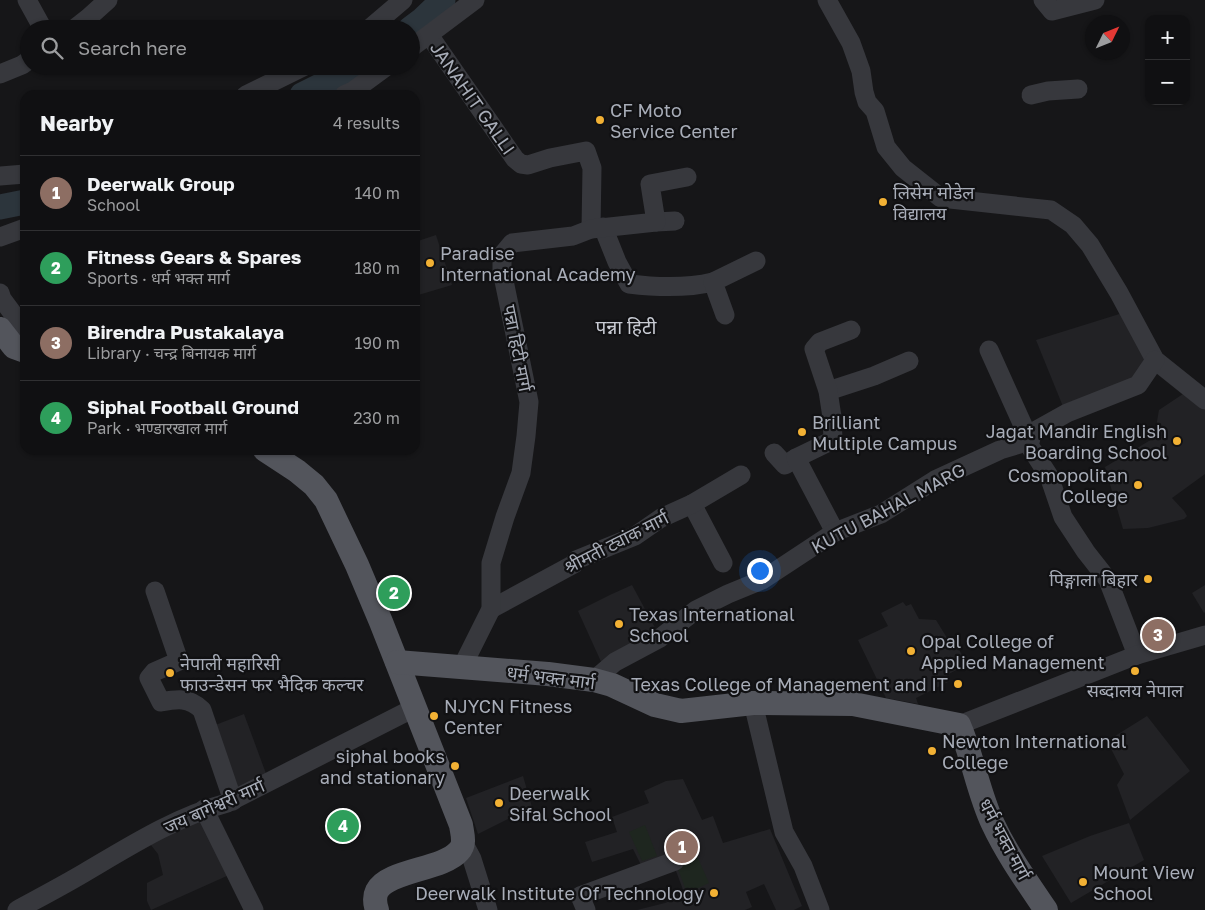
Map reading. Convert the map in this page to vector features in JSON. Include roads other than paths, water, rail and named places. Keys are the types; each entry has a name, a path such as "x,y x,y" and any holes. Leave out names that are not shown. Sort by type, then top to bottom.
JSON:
{"main road":[{"path":"273,455 314,485 326,500 357,565 461,825 461,846 447,859 383,883 377,891 375,902 377,910"},
{"name":"धर्म भक्त मार्ग","path":"397,662 548,674 594,680 612,685 655,705 681,710 753,703 853,704 959,725 969,748 978,787 993,824 1012,859 1046,910"}],"street":[{"path":"27,0 38,20"},
{"path":"85,20 108,0"},
{"path":"380,20 403,0"},
{"path":"420,42 475,0"},
{"path":"827,0 851,43 861,70 864,92 868,102 875,111 886,147 903,168 942,198 1050,210 1073,225 1095,253 1155,360 1205,400"},
{"path":"1043,0 1052,10 1095,0"},
{"name":"JANAHIT GALLI","path":"429,35 521,164 528,165 550,158 586,151 592,168 597,228"},
{"path":"0,74 20,66"},
{"path":"256,90 286,75"},
{"path":"354,90 375,75"},
{"path":"1031,95 1078,88"},
{"path":"0,176 20,174"},
{"path":"656,222 650,184 687,177"},
{"name":"पन्ना हिटी मार्ग","path":"462,667 491,609 491,563 521,473 529,402 502,271 502,255 512,244 572,236 597,228 675,221"},
{"path":"597,228 629,284 654,282 700,285 713,282 756,261"},
{"path":"0,237 20,230"},
{"path":"713,282 725,315"},
{"path":"0,292 13,340"},
{"path":"774,453 780,462 785,465 833,440 828,391 814,349 820,342 851,330"},
{"path":"989,350 1029,441 1048,476 1063,517 1086,552 1108,580 1137,655"},
{"name":"KUTU BAHAL MARG","path":"594,680 615,662 660,638 696,610 762,580 834,532 881,514 935,480 1000,450 1029,441 1033,432 1067,413 1138,385 1155,360"},
{"path":"828,391 874,376 909,361"},
{"path":"796,458 834,532"},
{"name":"श्रीमती ट्यांक मार्ग","path":"491,609 574,564 576,560 635,536 662,518 692,504 741,475"},
{"path":"692,504 723,563"},
{"path":"155,591 179,661 154,672 149,678 161,702 178,699 195,703 202,710 233,800"},
{"path":"959,725 1137,655 1205,635"},
{"path":"753,703 784,832 803,866 820,910"},
{"name":"जय बागेश्वरी मार्ग","path":"17,910 140,839 204,809 233,800 414,708"},
{"path":"204,809 254,910"},
{"path":"461,846 472,859 488,910"},
{"path":"586,910 580,896 675,862"}],"waterway":[{"path":"420,22 443,0"},
{"path":"312,90 342,75"},
{"path":"0,207 20,203"}],"place":[{"name":"CF Moto Service Center","path":"600,120"},
{"name":"लिसेम मोडेल विद्यालय","path":"883,202"},
{"name":"Paradise International Academy","path":"430,263"},
{"name":"Brilliant Multiple Campus","path":"802,432"},
{"name":"Jagat Mandir English Boarding School","path":"1177,441"},
{"name":"Cosmopolitan College","path":"1138,485"},
{"name":"पिङ्गाला बिहार","path":"1148,579"},
{"name":"Fitness Gears & Spares","path":"394,593"},
{"name":"Texas International School","path":"619,624"},
{"name":"Birendra Pustakalaya","path":"1158,635"},
{"name":"Opal College of Applied Management","path":"911,651"},
{"name":"सब्दालय नेपाल","path":"1135,671"},
{"name":"नेपाली महारिसी फाउन्डेसन फर भैदिक कल्चर","path":"170,673"},
{"name":"Texas College of Management and IT","path":"958,684"},
{"name":"NJYCN Fitness Center","path":"434,716"},
{"name":"Newton International College","path":"932,751"},
{"name":"siphal books and stationary","path":"455,766"},
{"name":"Deerwalk Sifal School","path":"499,803"},
{"name":"Siphal Football Ground","path":"343,826"},
{"name":"Deerwalk Group","path":"682,847"},
{"name":"Mount View School","path":"1083,882"},
{"name":"Deerwalk Institute Of Technology","path":"714,893"}],"district":[{"name":"पन्ना हिटी","path":"626,326"}]}
